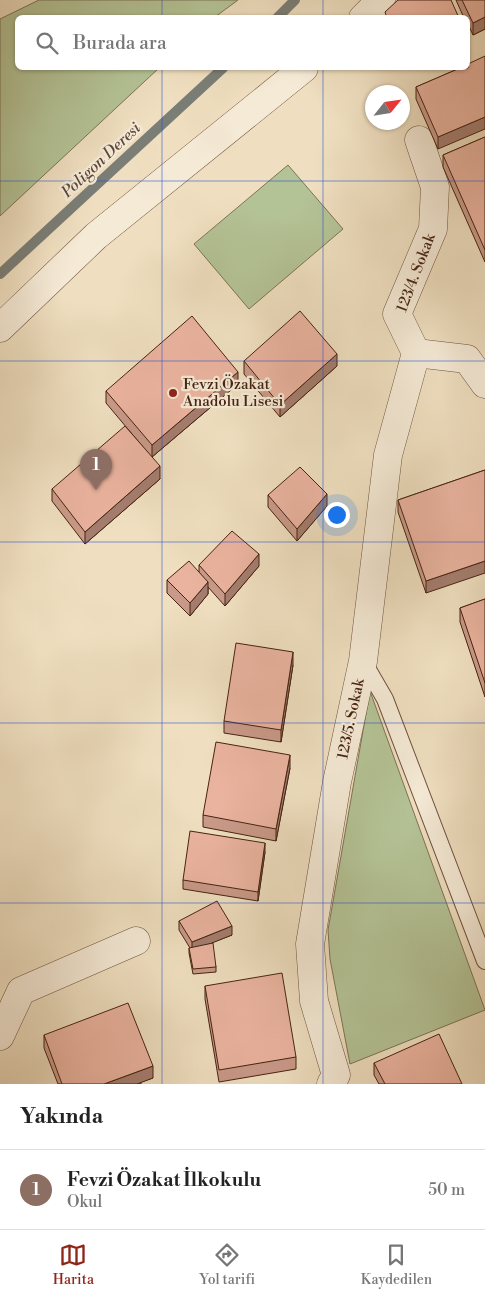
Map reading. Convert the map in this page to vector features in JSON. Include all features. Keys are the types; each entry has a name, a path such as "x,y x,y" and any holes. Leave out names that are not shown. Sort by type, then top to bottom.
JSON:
{"street":[{"path":"366,15 381,0"},
{"path":"0,328 96,236 302,70"},
{"name":"123/4. Sokak","path":"416,353 397,314 433,229 435,187 419,140"},
{"path":"416,353 467,359 485,384"},
{"name":"123/5. Sokak","path":"332,1084 336,1075 314,1001 310,944 337,782 363,661 388,455 416,353"},
{"path":"0,1036 21,991 136,941"}],"lane":[{"path":"363,661 385,699 485,961"}],"green space":[{"path":"39,0 238,0 218,15 15,15 15,70 157,70 0,216 0,19"},
{"path":"288,165 343,229 249,309 194,244"},
{"path":"370,691 485,1010 350,1064 330,959 328,930"}],"building":[{"path":"398,0 451,0 458,15 386,15 385,12"},
{"path":"462,0 485,0 485,17 473,23"},
{"path":"485,56 485,117 438,137 416,87 455,70 470,70 470,63"},
{"path":"485,137 485,250 443,155"},
{"path":"300,311 337,354 280,405 244,361"},
{"name":"Fevzi Özakat Anadolu Lisesi","path":"192,316 238,372 152,445 106,391"},
{"path":"125,426 160,466 85,532 52,489"},
{"path":"300,467 327,494 297,529 268,495"},
{"path":"485,470 485,561 426,581 398,500"},
{"path":"232,531 259,554 225,594 199,565"},
{"path":"189,561 208,582 190,603 167,580"},
{"path":"485,599 485,683 460,608"},
{"path":"236,643 293,652 281,730 224,721"},
{"path":"216,742 290,755 276,829 203,815"},
{"path":"190,831 265,843 258,892 183,880"},
{"path":"217,901 232,926 192,942 179,921"},
{"path":"213,943 216,967 193,969 189,948"},
{"path":"282,973 296,1057 219,1070 205,986"},
{"path":"128,1003 153,1066 104,1084 62,1084 44,1035"},
{"path":"439,1034 462,1084 385,1084 374,1063"}],"waterway":[{"name":"Poligon Deresi","path":"280,15 295,0"},
{"name":"Poligon Deresi","path":"0,274 221,70"}],"place":[{"name":"Fevzi Özakat Anadolu Lisesi","path":"173,393"},
{"name":"Fevzi Özakat İlkokulu","path":"96,490"}]}
